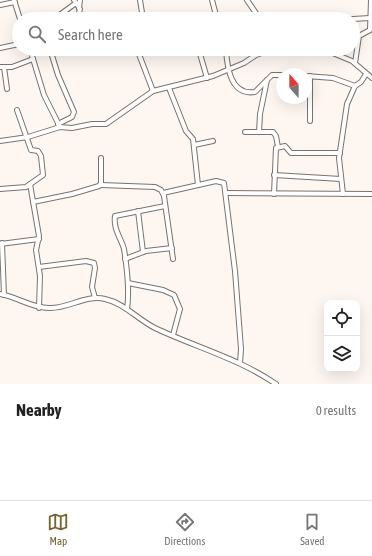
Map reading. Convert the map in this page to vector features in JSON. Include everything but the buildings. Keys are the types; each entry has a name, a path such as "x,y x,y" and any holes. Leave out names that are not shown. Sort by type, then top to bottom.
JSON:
{"street":[{"path":"140,0 142,12"},
{"path":"212,0 215,12"},
{"path":"247,0 255,12"},
{"path":"360,36 369,32 371,0"},
{"path":"0,5 15,1 18,12"},
{"path":"63,12 77,1 80,8 80,12"},
{"path":"360,19 370,18"},
{"path":"0,48 12,45"},
{"path":"32,56 48,105 59,126"},
{"path":"0,141 28,137 59,126 72,117 74,112 58,75 52,56"},
{"path":"140,56 153,92"},
{"path":"201,56 207,78"},
{"path":"226,56 227,70 233,83 248,92 255,92 267,80 276,74"},
{"path":"59,126 72,128 106,124 153,92 207,78 244,63 253,56"},
{"path":"342,56 355,63 372,78"},
{"path":"355,63 356,56"},
{"path":"7,89 2,67 12,67 33,59"},
{"path":"343,194 340,153 347,104 355,86 362,82 366,74"},
{"path":"312,76 333,78 355,86"},
{"path":"259,132 260,114 267,80"},
{"path":"169,88 185,128 192,137 198,185"},
{"path":"309,104 310,121"},
{"path":"0,189 21,187 30,184 43,176 41,156 38,151 31,150 28,137 17,110"},
{"path":"245,132 275,134 278,147 275,152 274,194"},
{"path":"194,145 213,141"},
{"path":"278,147 287,147 291,153 340,153"},
{"path":"101,158 101,185"},
{"path":"274,175 341,179"},
{"path":"33,202 81,192 101,185 154,187 163,192 220,180 224,183 241,349 240,363"},
{"path":"30,184 39,239 36,250 39,267 39,308"},
{"path":"163,192 173,259"},
{"path":"226,192 274,194 372,194"},
{"path":"127,309 128,283 125,259 114,216 166,206"},
{"path":"138,211 143,252"},
{"path":"39,239 1,244 2,295 16,298 39,308 59,308 95,298 110,300 127,309 148,324 240,363 276,384"},
{"path":"125,259 143,252 172,248"},
{"path":"39,267 86,261 94,263 96,268 92,287 95,298"},
{"path":"128,283 163,290 174,295 180,309 173,335"}]}
